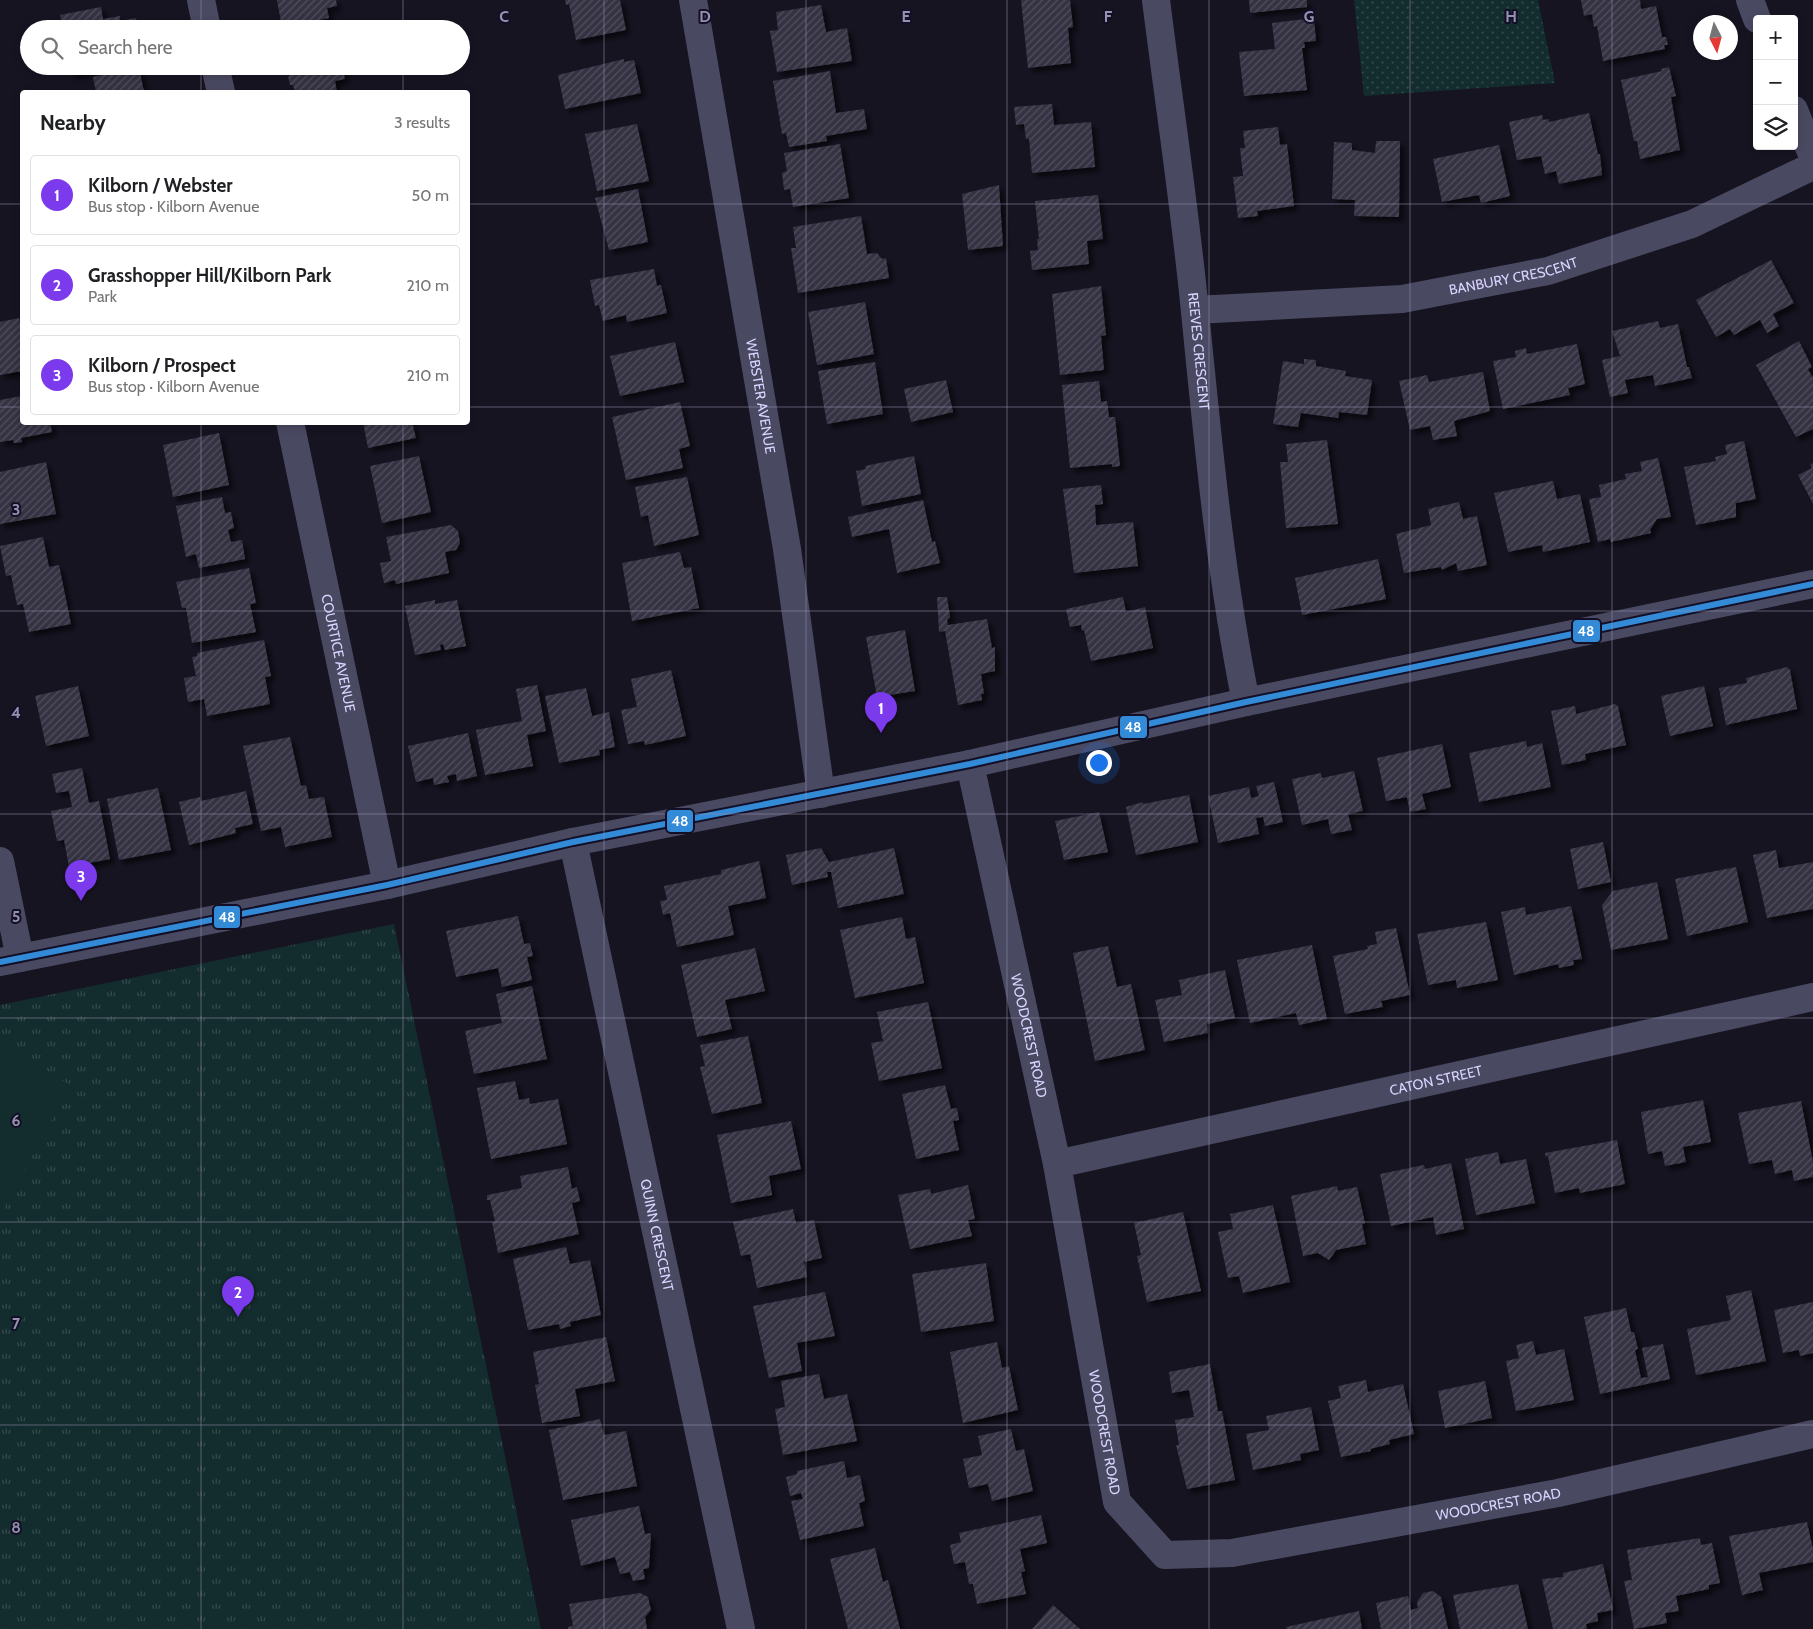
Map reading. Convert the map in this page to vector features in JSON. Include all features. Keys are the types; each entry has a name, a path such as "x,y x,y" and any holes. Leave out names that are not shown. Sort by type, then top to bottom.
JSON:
{"street":[{"path":"201,0 205,20"},
{"name":"WEBSTER AVENUE","path":"693,0 787,549 820,794"},
{"name":"REEVES CRESCENT","path":"1156,0 1195,310 1208,437 1238,660 1246,702"},
{"path":"1750,0 1756,15"},
{"path":"217,75 221,90"},
{"path":"1798,120 1813,157"},
{"name":"BANBURY CRESCENT","path":"1195,310 1402,299 1548,271 1692,224 1813,166"},
{"name":"COURTICE AVENUE","path":"291,425 387,884"},
{"path":"0,862 10,960 387,884 573,842 970,764 1246,702 1813,584"},
{"name":"WOODCREST ROAD","path":"970,764 1057,1164 1117,1502 1165,1555 1232,1553 1558,1493 1813,1434"},
{"name":"QUINN CRESCENT","path":"573,842 741,1629"},
{"name":"CATON STREET","path":"1057,1164 1813,997"}],"green space":[{"path":"1354,0 1538,0 1555,83 1364,96"},
{"path":"394,924 541,1629 0,1629 0,1005"},
{"path":"0,1045 70,1085 0,1216"}],"building":[{"path":"277,0 336,0 337,6 327,8 329,18 319,20 281,20"},
{"path":"565,0 620,0 626,30 576,40 569,4 566,5"},
{"path":"1021,0 1070,0 1073,27 1068,28 1071,63 1028,68"},
{"path":"1249,0 1307,0 1307,7 1250,13"},
{"path":"1581,0 1640,0 1641,9 1656,6 1662,37 1666,37 1668,45 1664,45 1665,49 1603,61 1597,26 1594,27 1592,14 1584,16"},
{"path":"821,5 826,32 847,28 852,61 777,72 770,31 778,30 776,12"},
{"path":"101,7 103,19 120,16 120,20 61,20 60,15"},
{"path":"1314,18 1316,41 1304,42 1305,48 1302,48 1307,90 1244,96 1239,52 1275,49 1272,23"},
{"path":"624,59 624,62 634,60 641,93 565,109 558,75"},
{"path":"1669,67 1676,96 1671,97 1680,150 1640,159 1637,141 1634,141 1621,80 1662,71 1661,69"},
{"path":"830,71 836,113 864,109 867,129 826,136 827,141 789,147 786,133 782,134 773,81"},
{"path":"102,75 141,75 144,90 96,90 93,77"},
{"path":"344,75 345,79 335,81 337,90 294,90 293,85 290,85 288,76"},
{"path":"1052,104 1054,125 1091,122 1095,167 1032,173 1029,139 1026,139 1024,124 1016,125 1014,107"},
{"path":"1589,113 1598,154 1600,154 1602,175 1559,184 1556,171 1545,174 1541,156 1517,160 1509,122 1542,115 1543,120 1549,119 1549,122"},
{"path":"637,124 649,181 597,191 585,134"},
{"path":"1278,127 1280,145 1287,144 1294,206 1257,211 1258,216 1238,218 1233,177 1243,176 1240,148 1245,148 1243,131"},
{"path":"1376,141 1400,141 1399,217 1354,216 1355,200 1332,199 1334,142 1352,143 1352,150 1375,153"},
{"path":"840,144 849,198 793,207 790,189 784,190 782,173 787,171 784,153"},
{"path":"1499,145 1510,196 1481,203 1479,195 1442,202 1433,159"},
{"path":"999,185 1003,246 968,250 962,194"},
{"path":"638,189 648,242 609,250 595,198"},
{"path":"1098,195 1103,239 1087,241 1089,264 1032,270 1030,251 1038,250 1037,239 1039,239 1035,201"},
{"path":"861,216 867,254 877,253 882,259 886,258 889,278 798,293 791,248 796,248 793,227"},
{"path":"1771,260 1794,303 1773,314 1779,326 1767,333 1760,320 1734,335 1730,329 1716,337 1696,300"},
{"path":"654,269 657,286 661,285 667,313 627,322 626,315 603,321 599,305 595,306 590,280"},
{"path":"1101,286 1106,335 1101,336 1104,370 1060,375 1052,294"},
{"path":"865,302 874,354 817,365 808,312"},
{"path":"19,318 20,371 0,375 0,322"},
{"path":"1658,321 1660,328 1678,324 1687,367 1689,367 1692,378 1655,386 1653,375 1625,380 1628,393 1610,397 1602,360 1620,356 1612,331"},
{"path":"1799,341 1812,367 1808,369 1813,378 1813,429 1796,437 1756,365"},
{"path":"675,342 684,382 620,396 610,356"},
{"path":"1577,344 1585,384 1568,388 1570,395 1503,409 1493,361 1516,357 1515,351 1526,348 1527,354"},
{"path":"1304,359 1316,360 1316,366 1346,371 1345,376 1372,380 1367,415 1339,412 1338,418 1301,413 1298,427 1273,424 1283,361 1304,364"},
{"path":"875,362 883,414 827,424 818,371"},
{"path":"1483,372 1490,411 1454,421 1457,436 1433,440 1430,426 1410,430 1399,381 1427,375 1429,382"},
{"path":"946,380 953,412 911,422 904,389"},
{"path":"1099,381 1101,402 1107,401 1109,417 1115,417 1120,466 1112,467 1112,464 1070,468 1062,385"},
{"path":"20,396 20,425 51,425 52,432 21,438 22,442 14,443 13,440 0,442 0,400"},
{"path":"680,402 690,446 679,449 683,468 626,480 612,417"},
{"path":"364,425 413,425 416,438 368,448"},
{"path":"219,433 229,485 173,497 163,445"},
{"path":"1327,440 1338,524 1286,528 1280,462 1288,462 1286,444"},
{"path":"1744,441 1756,499 1736,503 1736,517 1696,525 1684,467 1716,461 1715,457 1727,454 1725,445"},
{"path":"419,456 431,512 382,523 370,466"},
{"path":"914,456 921,494 862,506 856,471 866,469 865,466"},
{"path":"1658,458 1671,517 1657,519 1650,530 1651,533 1611,542 1610,539 1598,542 1589,499 1601,497 1599,485 1626,479 1625,474 1642,471 1640,462"},
{"path":"46,462 56,514 0,524 0,472"},
{"path":"1813,463 1813,504 1798,475 1812,468 1810,465"},
{"path":"687,477 699,535 654,546 648,515 641,517 635,487"},
{"path":"1553,481 1557,499 1580,494 1590,542 1543,552 1542,545 1508,552 1494,493"},
{"path":"1101,485 1103,504 1095,505 1096,525 1133,522 1138,566 1074,573 1063,489"},
{"path":"222,497 225,513 231,512 234,528 228,530 231,542 242,540 245,559 199,568 196,554 186,557 176,506"},
{"path":"923,500 932,542 935,541 940,563 897,573 889,529 852,537 848,517"},
{"path":"1459,502 1463,519 1477,516 1487,565 1458,571 1456,563 1442,570 1441,567 1404,573 1396,534 1431,525 1428,509"},
{"path":"451,525 458,531 460,543 456,550 445,552 449,573 396,584 395,580 384,583 380,563 391,561 386,537"},
{"path":"43,537 49,567 59,565 71,624 29,632 23,604 17,605 11,575 6,576 0,546"},
{"path":"680,552 684,568 691,567 699,608 632,621 622,563"},
{"path":"1378,559 1386,599 1302,615 1295,578"},
{"path":"249,568 256,603 250,604 256,632 192,643 186,608 182,608 176,582"},
{"path":"937,597 947,597 950,617 947,620 948,625 987,619 992,648 995,647 995,671 981,674 984,694 981,694 982,700 958,705 945,631 939,632"},
{"path":"1123,597 1126,612 1145,607 1153,648 1091,661 1084,630 1082,631 1081,625 1070,627 1066,609"},
{"path":"435,600 435,604 457,600 466,646 445,650 443,644 440,645 441,650 415,655 405,606"},
{"path":"905,630 915,691 877,697 866,637"},
{"path":"264,640 271,676 265,677 270,704 207,716 204,699 188,702 184,678 196,676 192,657 197,656 197,653"},
{"path":"1787,667 1790,670 1797,709 1726,725 1719,688 1747,683 1746,678"},
{"path":"671,670 686,736 645,745 644,741 628,744 621,710 637,707 631,679"},
{"path":"537,685 546,731 527,735 533,766 485,775 476,730 522,721 516,689"},
{"path":"78,686 89,736 46,746 35,696"},
{"path":"1704,686 1713,726 1670,736 1661,696"},
{"path":"586,688 592,716 609,712 615,747 599,750 600,755 559,763 545,696"},
{"path":"1615,704 1618,706 1626,745 1585,754 1586,760 1562,765 1551,711 1575,706 1576,714"},
{"path":"468,733 477,776 457,781 456,774 447,776 449,782 434,785 433,778 416,782 408,746"},
{"path":"290,737 301,786 306,785 309,799 324,797 332,837 285,847 281,827 261,831 243,746"},
{"path":"1526,741 1527,747 1542,743 1551,787 1479,802 1469,753"},
{"path":"1442,744 1451,787 1422,794 1426,809 1410,812 1407,797 1386,801 1377,758"},
{"path":"82,768 89,803 99,801 110,859 69,867 64,840 57,841 51,811 72,807 69,791 56,793 52,774"},
{"path":"1354,771 1363,811 1348,814 1352,830 1331,834 1328,819 1302,825 1292,779 1321,773 1322,778"},
{"path":"1274,782 1283,822 1265,826 1263,817 1256,818 1259,834 1218,843 1208,796 1249,787 1251,798 1259,796 1256,786"},
{"path":"158,788 171,850 119,860 107,799"},
{"path":"246,791 253,824 235,828 236,833 189,845 179,802 200,797 201,801"},
{"path":"1189,795 1198,842 1136,855 1126,807 1143,802 1143,804"},
{"path":"1099,812 1108,852 1064,860 1055,821"},
{"path":"1603,842 1611,882 1578,889 1570,849"},
{"path":"821,848 829,862 894,848 904,894 838,908 831,872 827,872 828,877 792,885 786,855"},
{"path":"1776,850 1779,868 1813,862 1813,909 1767,918 1753,855"},
{"path":"759,861 766,898 728,906 734,935 677,947 670,913 663,915 660,901 667,900 664,886 721,874 721,870"},
{"path":"1736,867 1748,922 1687,936 1675,879"},
{"path":"1657,882 1668,939 1611,950 1602,905 1613,891"},
{"path":"1571,906 1582,959 1573,960 1574,965 1559,968 1558,964 1514,975 1501,912 1525,907 1526,915"},
{"path":"518,916 524,944 530,943 533,956 527,957 532,980 502,987 498,968 456,977 446,931"},
{"path":"902,917 906,939 915,937 924,983 855,998 840,930"},
{"path":"1486,922 1498,980 1457,988 1456,980 1428,985 1417,934"},
{"path":"1396,928 1410,995 1381,1001 1383,1007 1345,1014 1333,956 1368,949 1367,946 1377,944 1375,932"},
{"path":"1312,945 1327,1019 1299,1025 1296,1013 1250,1023 1237,960"},
{"path":"1108,946 1117,987 1131,984 1145,1050 1095,1061 1073,953"},
{"path":"755,948 765,991 725,1000 732,1029 697,1037 681,965"},
{"path":"1225,970 1235,1018 1207,1024 1208,1033 1164,1042 1155,1000 1182,995 1179,980"},
{"path":"532,986 547,1059 474,1074 465,1031 502,1023 496,994"},
{"path":"928,1002 942,1068 879,1081 871,1043 883,1041 877,1012"},
{"path":"748,1036 762,1103 712,1114 700,1067 705,1066 700,1045"},
{"path":"515,1081 519,1100 529,1098 530,1104 558,1099 567,1144 491,1159 477,1088"},
{"path":"945,1085 951,1109 957,1108 959,1120 953,1121 959,1150 916,1159 902,1094"},
{"path":"1703,1100 1711,1142 1683,1147 1686,1162 1665,1166 1662,1151 1648,1154 1641,1112"},
{"path":"1801,1101 1813,1162 1813,1177 1794,1181 1792,1170 1775,1174 1772,1160 1749,1164 1738,1113"},
{"path":"791,1121 801,1169 769,1176 772,1195 731,1203 717,1135"},
{"path":"1617,1140 1625,1184 1580,1193 1579,1188 1555,1193 1548,1156 1546,1157 1545,1153"},
{"path":"1498,1152 1500,1164 1526,1159 1535,1203 1476,1215 1465,1159"},
{"path":"1451,1163 1464,1229 1436,1235 1433,1217 1391,1226 1380,1174 1424,1165 1425,1169"},
{"path":"568,1167 572,1189 577,1187 580,1201 572,1203 579,1234 498,1253 492,1222 495,1222 487,1195 522,1188 520,1176"},
{"path":"968,1185 975,1219 968,1220 972,1236 910,1249 898,1195 930,1189 931,1194"},
{"path":"1337,1186 1338,1191 1357,1187 1365,1223 1362,1224 1366,1244 1336,1250 1329,1260 1318,1253 1303,1256 1291,1196"},
{"path":"1273,1205 1290,1282 1243,1293 1239,1276 1228,1278 1218,1232 1233,1229 1230,1214"},
{"path":"793,1209 796,1223 814,1220 822,1258 804,1262 807,1277 757,1288 750,1254 741,1256 733,1222"},
{"path":"1183,1212 1201,1291 1147,1302 1137,1256 1141,1255 1134,1223"},
{"path":"566,1247 570,1264 590,1260 601,1315 570,1322 571,1326 560,1329 559,1324 528,1330 513,1259"},
{"path":"986,1263 994,1321 921,1332 912,1274"},
{"path":"1751,1290 1766,1361 1696,1375 1687,1329 1731,1320 1726,1296"},
{"path":"825,1292 835,1336 797,1343 802,1371 769,1378 753,1306"},
{"path":"1813,1302 1813,1353 1800,1356 1799,1350 1783,1353 1774,1310"},
{"path":"1626,1308 1631,1332 1634,1332 1638,1349 1635,1350 1641,1378 1648,1377 1642,1348 1663,1344 1670,1379 1600,1394 1584,1317"},
{"path":"606,1337 615,1381 575,1389 580,1416 542,1423 535,1385 539,1384 533,1352"},
{"path":"1533,1341 1536,1355 1564,1349 1574,1400 1516,1411 1506,1361 1519,1358 1516,1345"},
{"path":"997,1342 1002,1368 1009,1366 1018,1410 963,1423 950,1352"},
{"path":"1210,1364 1218,1411 1222,1411 1235,1480 1187,1489 1176,1445 1179,1445 1175,1420 1194,1417 1189,1390 1172,1393 1169,1372"},
{"path":"819,1374 824,1399 847,1394 857,1441 783,1455 775,1409 785,1407 781,1381"},
{"path":"1366,1380 1368,1392 1403,1384 1414,1434 1389,1440 1390,1444 1370,1449 1371,1451 1341,1457 1328,1401 1341,1398 1338,1386"},
{"path":"1485,1381 1492,1418 1445,1428 1438,1391"},
{"path":"1311,1407 1319,1450 1300,1454 1301,1460 1253,1470 1246,1434 1269,1430 1266,1416"},
{"path":"600,1419 604,1435 626,1431 637,1486 563,1500 549,1430"},
{"path":"1011,1429 1016,1451 1024,1449 1033,1491 992,1501 988,1484 969,1488 963,1459 982,1455 978,1436"},
{"path":"844,1461 847,1478 860,1475 865,1501 859,1503 864,1526 800,1540 791,1501 803,1499 801,1493 790,1496 786,1477 797,1474 797,1471"},
{"path":"639,1506 645,1534 651,1533 649,1568 643,1569 645,1579 633,1581 630,1572 620,1574 615,1557 581,1566 571,1520"},
{"path":"1041,1515 1047,1543 1020,1549 1025,1571 1021,1572 1026,1594 977,1604 973,1584 969,1584 965,1562 954,1564 950,1545 961,1542 959,1533"},
{"path":"1807,1522 1813,1549 1813,1562 1759,1573 1763,1590 1742,1595 1729,1536"},
{"path":"1700,1538 1701,1545 1712,1543 1720,1583 1709,1585 1709,1589 1676,1596 1679,1611 1665,1613 1667,1623 1634,1629 1624,1581 1632,1580 1627,1550"},
{"path":"875,1548 883,1582 888,1580 900,1629 848,1629 830,1559"},
{"path":"1603,1564 1613,1610 1597,1613 1598,1621 1586,1624 1587,1629 1553,1629 1542,1579 1563,1577 1563,1573"},
{"path":"1518,1584 1528,1629 1460,1629 1453,1595"},
{"path":"1433,1591 1441,1597 1448,1629 1381,1629 1376,1603 1408,1596 1411,1610 1418,1608 1417,1602 1423,1593"},
{"path":"640,1593 648,1597 651,1610 645,1617 647,1629 568,1629 568,1627 573,1626 569,1604"},
{"path":"1053,1605 1080,1629 1032,1629"},
{"path":"1359,1611 1362,1629 1287,1629 1286,1627"}],"transit line":[{"name":"48","path":"0,962 387,885 573,842 970,764 1246,702 1813,584"}],"place":[{"name":"Kilborn / Webster","path":"881,733"},
{"name":"Kilborn / Prospect","path":"81,901"},
{"name":"Grasshopper Hill/Kilborn Park","path":"238,1317"}]}
